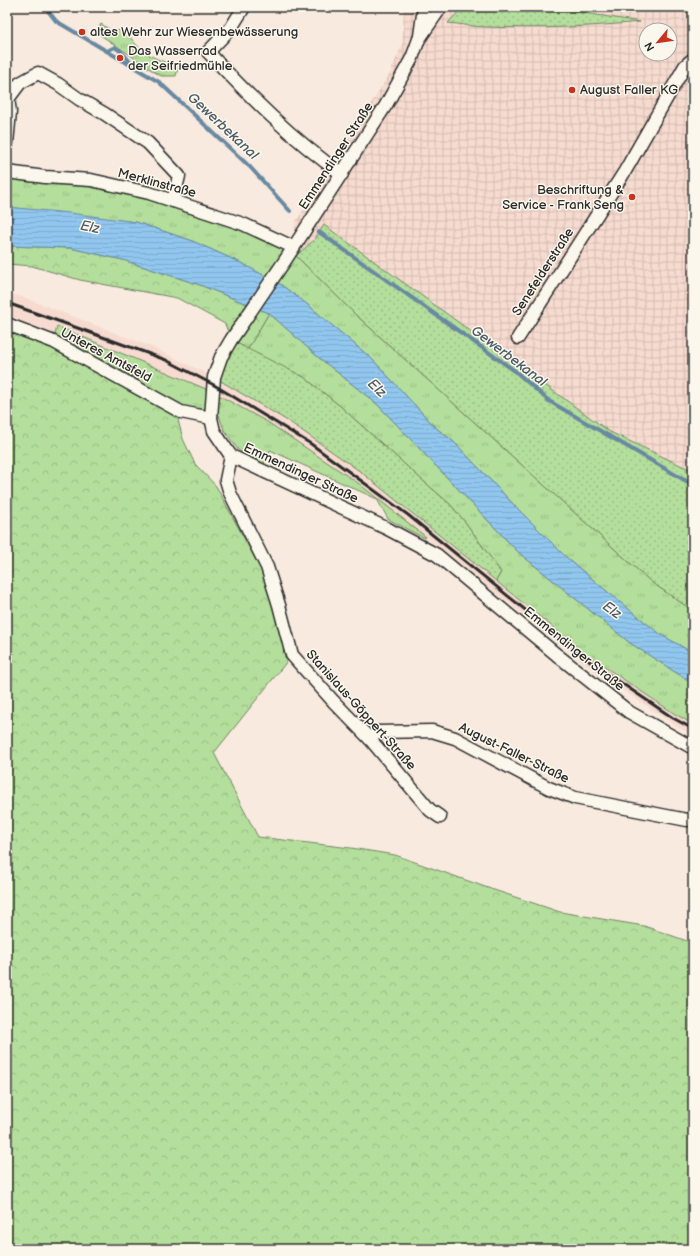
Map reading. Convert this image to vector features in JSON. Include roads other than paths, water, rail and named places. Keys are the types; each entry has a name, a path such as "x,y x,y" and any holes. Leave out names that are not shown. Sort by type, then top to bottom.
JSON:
{"street":[{"path":"244,7 231,28 208,52 262,108 316,155 342,174"},
{"name":"Emmendinger Straße","path":"424,7 419,39 412,58 386,105 221,357 214,377 211,418 214,431 231,456 386,528 437,555 557,655 629,712 693,748"},
{"name":"Emmendinger Straße","path":"419,39 441,7"},
{"name":"Senefelderstraße","path":"518,338 625,172 685,66 693,59"},
{"path":"7,143 10,112 8,99 20,83 38,73 58,84 148,143 180,176 173,201"},
{"name":"Merklinstraße","path":"7,172 91,180 149,193 243,224 293,247"},
{"name":"Unteres Amtsfeld","path":"7,324 54,342 181,412 211,418"},
{"name":"Stanislaus-Göppert-Straße","path":"231,456 226,480 230,493 267,567 292,655 334,702 370,739 430,810 440,817"},
{"name":"August-Faller-Straße","path":"370,739 378,732 432,731 455,738 549,788 575,798 687,820 693,818"}],"water":[{"name":"Elz","path":"7,207 69,213 136,222 190,240 239,262 280,284 308,305 372,359 435,427 454,442 567,558 660,634 693,653 693,683 630,643 518,552 377,404 318,357 269,313 200,285 123,260 70,248 7,246"}],"waterway":[{"name":"Gewerbekanal","path":"45,7 56,21 159,82 250,167 290,211"},
{"name":"Gewerbekanal","path":"107,51 115,47 125,56 132,66"},
{"name":"Gewerbekanal","path":"319,232 515,371 549,401 693,485"}],"railway":[{"path":"7,303 166,360 214,385 311,444 408,515 586,659 673,718 693,729"}],"place":[{"name":"altes Wehr zur Wiesenbewässerung","path":"82,32"},
{"name":"Das Wasserrad der Seifriedmühle","path":"120,58"},
{"name":"August Faller KG","path":"572,90"},
{"name":"Beschriftung & Service - Frank Seng","path":"632,197"}]}
